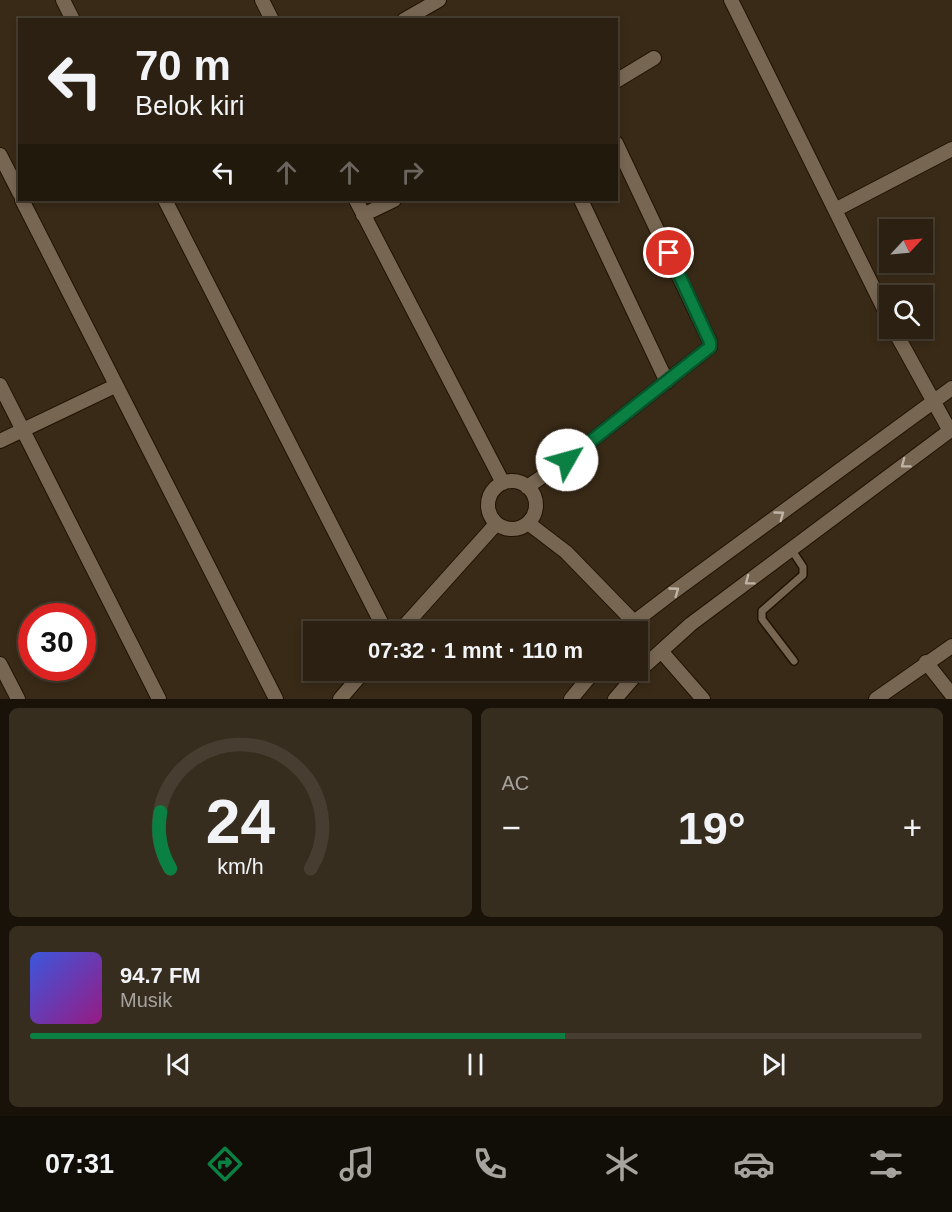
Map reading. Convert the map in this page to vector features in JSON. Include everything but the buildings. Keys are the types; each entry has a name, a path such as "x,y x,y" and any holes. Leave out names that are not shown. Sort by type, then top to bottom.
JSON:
{"street":[{"path":"63,0 72,18"},
{"path":"262,0 271,18"},
{"path":"408,18 439,0"},
{"path":"731,0 879,299"},
{"path":"618,80 654,58"},
{"path":"527,487 567,460 710,347 710,342 618,147"},
{"path":"835,210 952,149"},
{"path":"0,154 18,190"},
{"path":"22,201 276,699"},
{"path":"166,201 380,621"},
{"path":"356,201 503,483"},
{"path":"363,215 392,201"},
{"path":"581,201 667,382"},
{"path":"648,662 690,624 951,430 933,403 899,339"},
{"path":"0,385 159,699"},
{"path":"0,441 115,386"},
{"path":"638,621 952,388"},
{"path":"512,481 527,487 535,500 535,511 528,523 515,529 496,524 488,504 489,496 503,483 512,481"},
{"path":"528,523 566,552 625,621"},
{"path":"409,621 496,524"},
{"path":"876,699 952,646"},
{"path":"661,651 703,699"},
{"path":"926,662 952,695"},
{"path":"0,664 18,699"},
{"path":"340,699 356,681"},
{"path":"571,699 586,681"},
{"path":"615,699 629,681"}],"lane":[{"path":"791,549 803,567 803,575 762,611 762,619 794,661"}],"route":[{"path":"567,460 710,347 710,342 669,253"}]}
